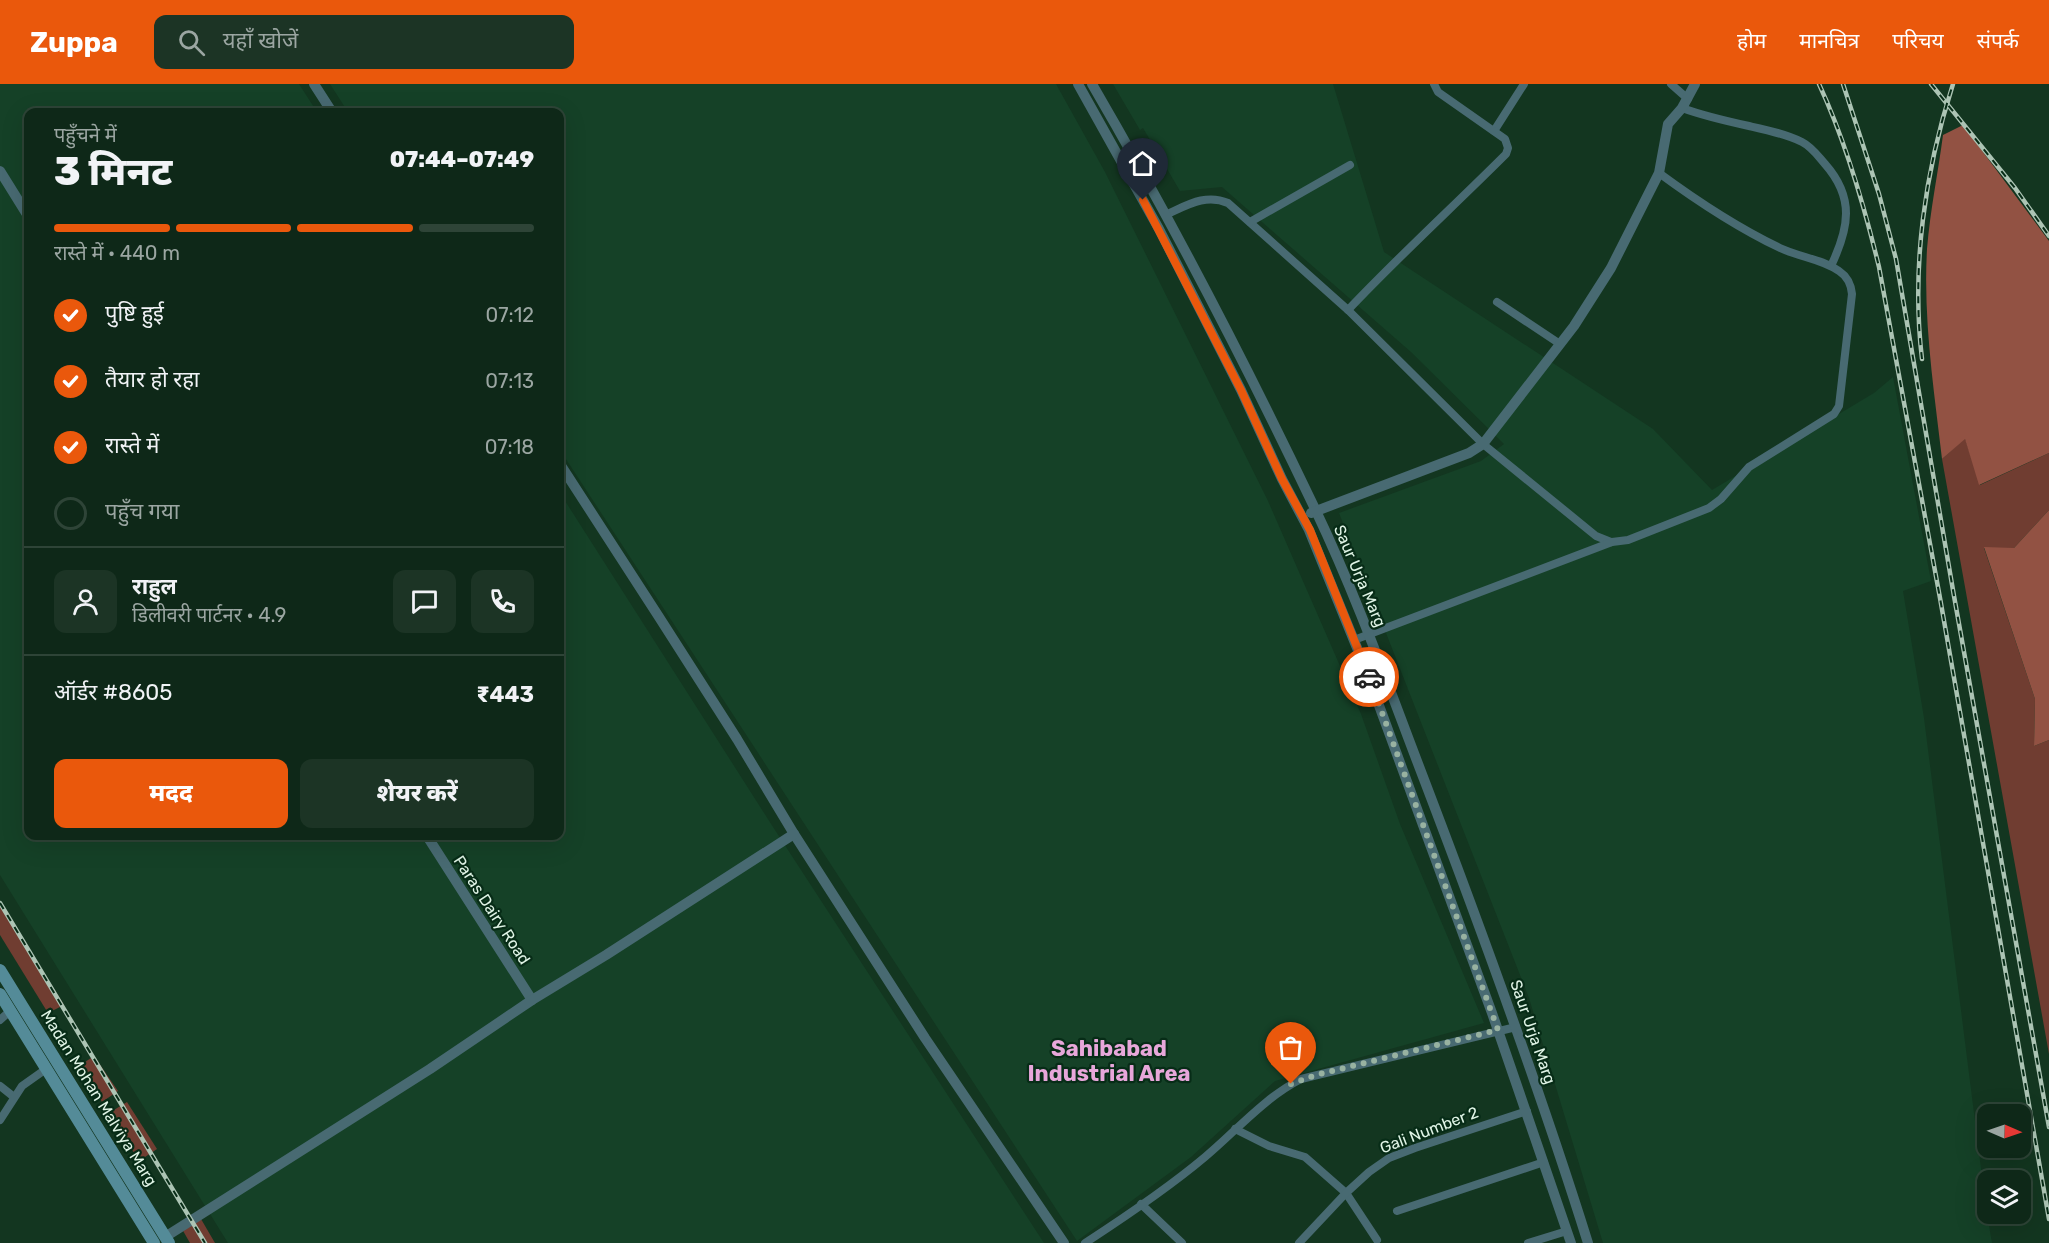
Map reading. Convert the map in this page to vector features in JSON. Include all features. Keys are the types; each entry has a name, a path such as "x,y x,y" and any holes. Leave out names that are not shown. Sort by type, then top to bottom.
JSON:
{"main road":[{"name":"Madan Mohan Malviya Marg","path":"0,970 163,1241"},
{"name":"Madan Mohan Malviya Marg","path":"0,994 46,1070 163,1241"}],"street":[{"path":"314,84 329,108"},
{"name":"Saur Urja Marg","path":"1078,84 1159,228 1241,390 1282,479 1303,516 1354,640 1498,1030 1571,1243"},
{"name":"Saur Urja Marg","path":"1092,84 1260,394 1316,512 1369,634 1516,1027 1588,1243"},
{"path":"1348,310 1396,260 1506,154 1508,143 1438,92 1434,84"},
{"path":"1494,131 1524,84"},
{"path":"1671,84 1685,104 1708,117 1768,130 1800,141 1815,152 1835,175 1846,200 1844,235 1832,266"},
{"path":"1303,516 1469,453 1483,444 1560,344 1611,268 1659,173 1668,124 1685,104 1695,84"},
{"path":"1250,222 1350,165"},
{"path":"0,171 24,210"},
{"path":"1354,640 1612,542 1628,540 1709,508 1721,499 1749,467 1834,414 1841,399 1852,294 1848,278 1832,266 1784,250 1742,229 1659,173"},
{"path":"1165,215 1209,197 1228,203 1348,310 1483,444 1596,536 1612,542"},
{"path":"1497,302 1560,344"},
{"path":"564,470 925,1038 1064,1243"},
{"path":"163,1241 532,1000 794,834"},
{"name":"Paras Dairy Road","path":"430,840 532,1000"},
{"path":"0,1020 10,1011"},
{"path":"1085,1243 1204,1158 1281,1091 1301,1079 1516,1027"},
{"path":"0,1120 22,1086 46,1070"},
{"path":"0,1086 14,1097"},
{"name":"Gali Number 2","path":"1299,1243 1346,1193 1389,1158 1527,1111"},
{"path":"1235,1129 1269,1146 1305,1157 1346,1193 1377,1240"},
{"path":"1397,1211 1544,1162"},
{"path":"1141,1204 1182,1243"},
{"path":"1528,1243 1567,1231"}],"shaded area":[{"path":"0,84 299,84 314,108 24,108 24,840 564,840 564,499 773,827 1044,1243 228,1243 0,875"},
{"path":"330,84 1056,84 1105,172 1268,501 1361,714 1400,824 1484,1023 1275,1081 1191,1157 1077,1241 564,456 564,108 345,108"},
{"path":"1113,84 1333,84 1384,252 1653,429 1712,490 1874,393 1893,377 1931,581 1903,591 1924,718 1977,1137 1977,1158 1980,1158 1981,1170 1977,1170 1977,1224 1989,1224 1992,1243 1603,1243 1529,998 1339,513 1481,461 1504,444 1411,352 1222,187 1180,191 1143,128 1140,130"},
{"path":"1963,125 2049,241 2049,453 1979,485 1965,439 1942,459 1930,355 1927,302 1928,235 1943,135"},
{"path":"1965,438 1980,485 2049,453 2049,510 2014,548 1984,548 2035,699 2034,746 2049,740 2049,1054 1942,459"},
{"path":"2049,510 2049,740 2034,746 2035,699 1984,547 2014,548"},
{"path":"0,902 64,1005 48,1013 0,935"},
{"path":"94,1056 118,1091 102,1102 79,1066"},
{"path":"127,1102 157,1149 139,1161 109,1113"},
{"path":"201,1219 215,1243 190,1243 182,1229"}],"railway":[{"path":"1819,84 1854,174 1879,267 1940,598 2049,1219"},
{"path":"1843,84 1879,194 1896,259 2049,1127"},
{"path":"1931,84 2015,188 2049,236"},
{"path":"1922,359 1918,289 1923,220 1935,151 1953,84"},
{"path":"0,903 205,1243"}],"way so far":[{"path":"1291,1084 1316,1075 1498,1030 1369,677"}],"district":[{"name":"Sahibabad Industrial Area","path":"1109,1060"}],"route":[{"path":"1143,200 1241,390 1282,479 1310,530 1369,677"}]}
